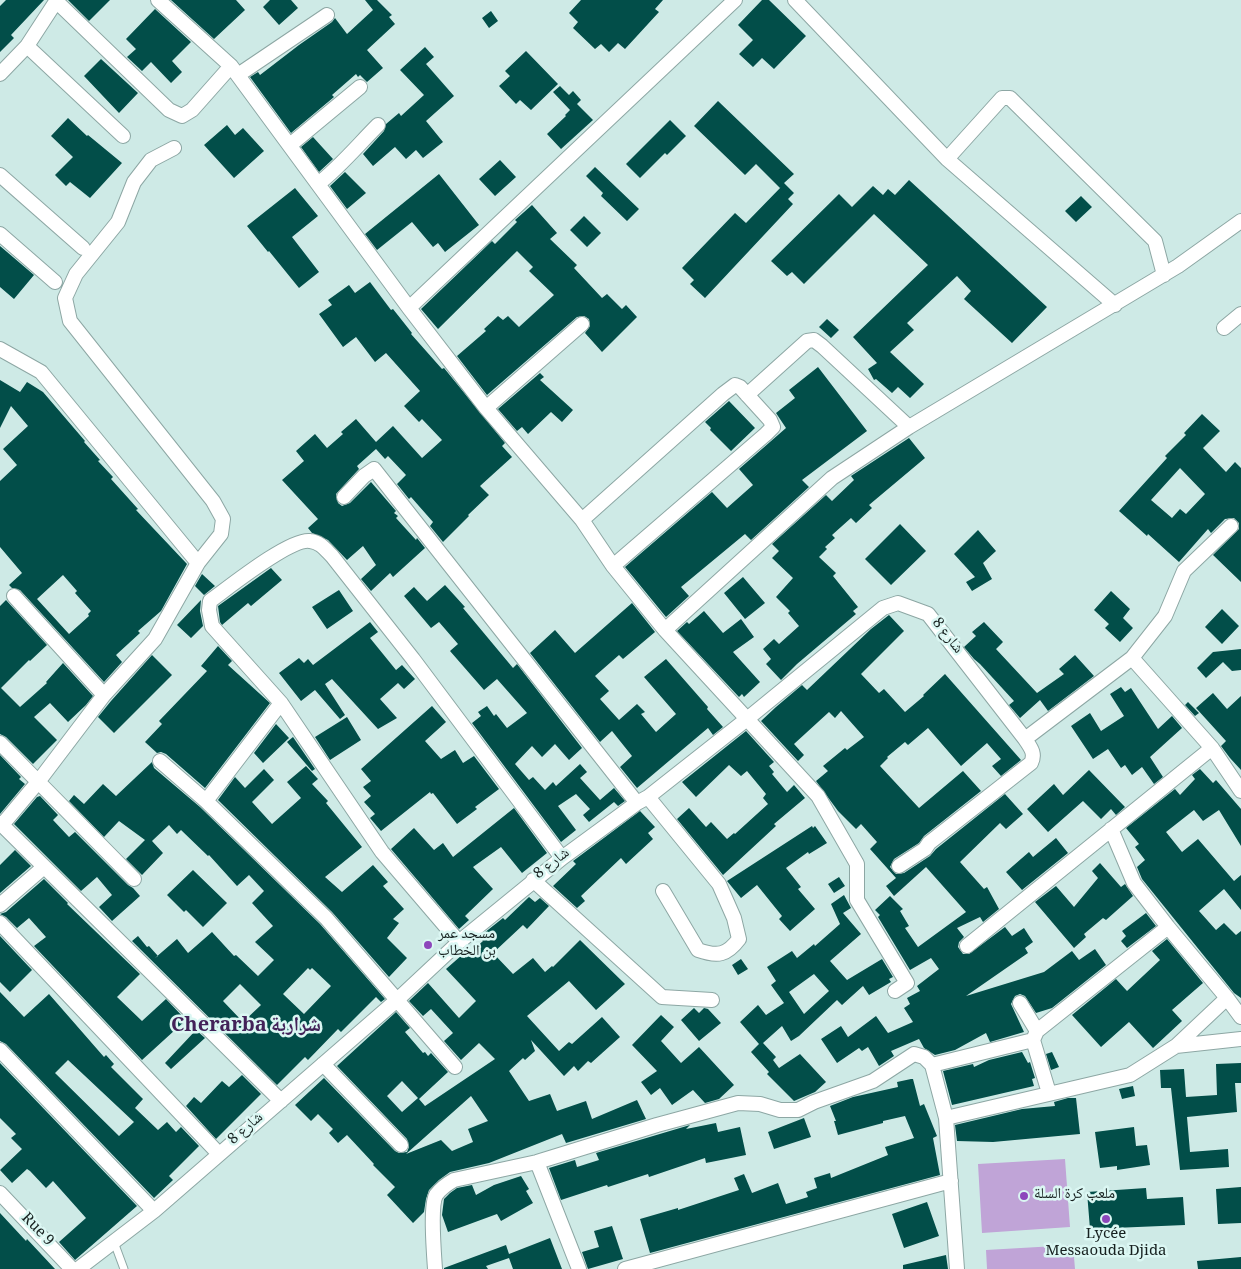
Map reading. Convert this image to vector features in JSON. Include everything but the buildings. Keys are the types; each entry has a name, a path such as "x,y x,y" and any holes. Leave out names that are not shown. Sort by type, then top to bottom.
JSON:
{"street":[{"path":"158,0 235,70 409,308 486,408 582,520 613,566 665,630 818,796 857,864 857,900 906,983 895,991"},
{"path":"409,308 735,0"},
{"path":"795,0 947,159 1115,305"},
{"path":"0,74 27,46 57,1 169,110 182,116 192,110 235,70 327,15"},
{"path":"27,46 124,136"},
{"path":"290,145 360,87"},
{"path":"947,159 1002,98 1010,98 1155,241 1164,275"},
{"path":"318,184 335,171 345,157 378,125"},
{"path":"174,148 151,160 134,182 118,222 76,274 65,298 70,321 213,501 223,519 222,534 198,563 155,639 104,695 38,782 1,824 281,1101"},
{"path":"0,175 83,248"},
{"path":"665,630 832,478 909,427 1164,275 1241,221"},
{"path":"0,234 55,282"},
{"path":"1224,328 1241,314"},
{"path":"486,408 582,324"},
{"path":"748,395 807,341 814,340 909,427"},
{"path":"0,349 41,372 198,563"},
{"path":"582,520 723,394 735,386 740,387 770,420 773,427 613,566"},
{"path":"344,497 364,476 374,469 642,800 719,884 734,918 740,939 731,949 723,953 707,953 698,950 663,891"},
{"path":"1025,739 1132,658 1165,616 1184,571 1231,526"},
{"path":"459,942 382,852 282,703 212,626 209,610 210,601 276,552 307,540 318,543 332,556 413,660 562,858"},
{"path":"14,596 104,695"},
{"name":"شارع 8","path":"78,1269 154,1211 398,1000 459,942 533,880 642,800 747,719 883,608 898,603 928,614 1025,739 1033,751 1034,758 1031,763 929,843 925,849 899,866"},
{"path":"1132,658 1212,748 1241,791"},
{"path":"206,801 282,703"},
{"path":"0,743 134,879"},
{"path":"967,946 1212,748"},
{"path":"160,761 206,801 326,918 455,1067"},
{"path":"1111,830 1134,883 1241,1017"},
{"path":"0,905 44,867"},
{"path":"533,880 662,997 712,1000"},
{"path":"0,923 220,1154"},
{"path":"932,1065 1035,1035 1168,927"},
{"path":"946,1118 1130,1074 1176,1046 1227,998"},
{"path":"1020,1003 1035,1035 1049,1093"},
{"path":"1176,1046 1241,1038"},
{"path":"0,1050 154,1211"},
{"path":"435,1269 433,1213 435,1197 442,1187 454,1180 537,1162 657,1125 738,1103 760,1104 780,1110 798,1110 814,1102 873,1081 914,1054 924,1057 932,1065 946,1118 957,1269"},
{"path":"323,1064 401,1145"},
{"path":"537,1162 578,1269"},
{"path":"625,1269 951,1181"},
{"name":"Rue 9","path":"0,1193 72,1269"}],"lane":[{"path":"114,1242 124,1269"}],"shaded area":[{"name":"ملعب كرة السلة","path":"1065,1159 1070,1227 982,1233 978,1164"},
{"name":"ملعب كرة السلة","path":"1073,1245 1075,1269 987,1269 986,1250"}],"place":[{"name":"مسجد عمر بن الخطاب","path":"428,945"},
{"name":"ملعب كرة السلة","path":"1024,1196"},
{"name":"Lycée Messaouda Djida","path":"1106,1219"}],"district":[{"name":"Cherarba شراربة","path":"246,1028"}]}
